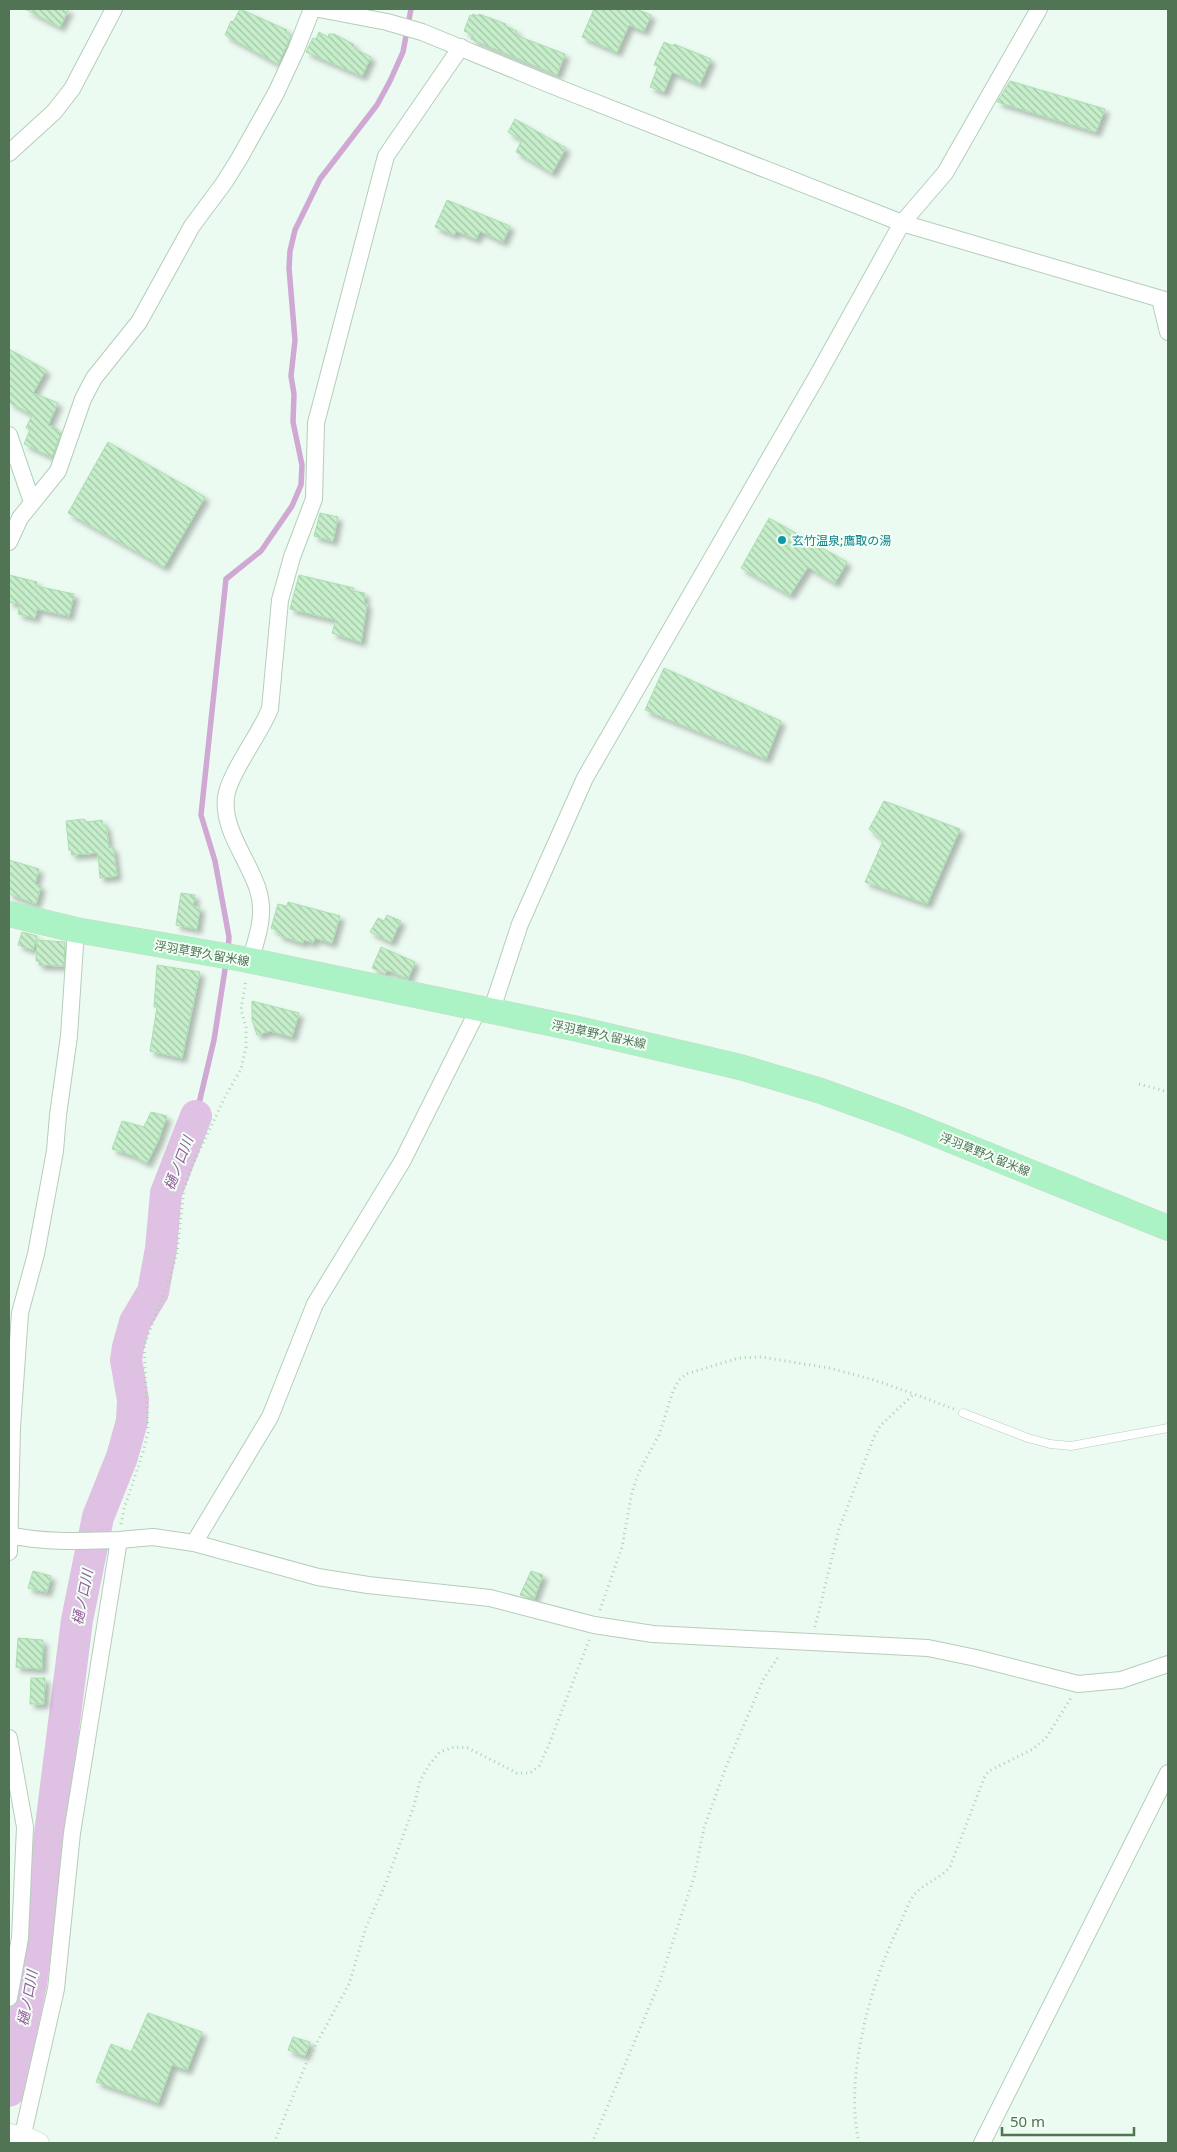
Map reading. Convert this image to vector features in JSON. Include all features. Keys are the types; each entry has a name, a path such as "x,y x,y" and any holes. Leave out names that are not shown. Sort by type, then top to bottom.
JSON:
{"main road":[{"name":"浮羽草野久留米線","path":"9,914 76,930 246,960 664,1048 740,1067 821,1091 961,1144 1168,1228"}],"street":[{"path":"9,153 54,112 72,89 114,9"},
{"path":"9,542 20,518 58,471 83,399 94,378 139,322 192,226 224,183 276,94 312,9"},
{"path":"319,9 387,22 422,32 555,87 902,223 1164,300 1168,332"},
{"path":"194,1543 270,1416 315,1304 403,1160 484,1011 520,924 585,778 816,378 902,223 945,173 1039,9"},
{"path":"246,960 260,927 261,911 258,891 228,822 225,809 226,795 265,723 270,709 280,600 292,556 314,499 316,423 386,156 461,47"},
{"path":"9,435 32,502"},
{"path":"76,930 69,1036 58,1115 56,1151 36,1254 20,1313 12,1428 9,1541 75,1542 153,1537 194,1543 318,1577 368,1585 490,1598 594,1625 653,1634 928,1648 1078,1684 1121,1680 1168,1664"},
{"path":"21,2138 56,1989 72,1833 114,1540"},
{"path":"9,1738 24,1827 20,1938 9,1998"},
{"path":"982,2143 1168,1773"}],"lane":[{"path":"964,1413 1028,1438 1050,1444 1071,1446 1168,1428"}],"path":[{"path":"114,1540 148,1432 144,1346 177,1253 184,1189 192,1166 225,1097 241,1069 246,1047 246,1027 241,1010 246,960"},
{"path":"1140,1084 1168,1092"},
{"path":"274,2143 308,2059 349,1984 366,1927 385,1885 414,1806 420,1781 428,1765 440,1752 454,1747 468,1748 517,1773 530,1773 539,1766 548,1747 622,1547 632,1492 639,1472 659,1435 673,1391 679,1380 686,1374 739,1358 761,1357 838,1370 871,1379 964,1413"},
{"path":"810,1642 839,1529 874,1436 880,1426 914,1394"},
{"path":"592,2143 660,1981 694,1877 704,1828 738,1735 763,1680 780,1653 792,1642"},
{"path":"859,2143 854,2124 854,2098 863,2030 875,1982 888,1948 914,1896 942,1876 950,1867 984,1778 989,1771 1033,1749 1046,1738 1061,1716 1078,1684"}],"building":[{"path":"25,9 69,9 60,27"},
{"path":"240,9 287,30 286,33 291,36 278,64 225,35 231,21 233,22"},
{"path":"594,9 636,9 651,15 644,31 629,25 617,52 582,37"},
{"path":"473,14 478,16 479,14 506,24 505,26 517,31 515,35 565,54 557,75 471,39 473,35 464,31 470,15 472,16"},
{"path":"319,32 328,37 329,34 334,34 353,44 355,49 371,57 362,76 306,52 313,38 316,39"},
{"path":"664,42 673,46 674,44 711,59 700,84 672,72 664,92 650,87 658,66 654,65"},
{"path":"1010,81 1105,109 1096,132 997,102"},
{"path":"515,119 566,148 552,173 516,152 522,140 508,132"},
{"path":"447,200 510,226 503,242 480,231 476,239 456,231 454,235 435,227"},
{"path":"9,349 46,370 33,393 58,403 48,425 58,429 57,432 61,433 52,457 24,444 30,430 26,428 32,415 9,402"},
{"path":"108,442 205,497 164,567 68,513"},
{"path":"320,513 338,517 333,541 314,536"},
{"name":"玄竹温泉;鷹取の湯","path":"769,518 847,562 835,583 808,567 790,595 741,568"},
{"path":"9,575 37,582 36,586 74,594 69,616 37,609 35,618 18,614 20,604 9,602"},
{"path":"299,575 354,588 353,591 365,593 364,603 367,604 361,642 332,633 336,620 290,609"},
{"path":"664,668 781,721 766,759 645,710"},
{"path":"884,801 960,829 927,904 865,882 883,841 869,829"},
{"path":"84,819 87,822 102,820 103,826 106,826 109,848 113,847 117,876 100,878 98,853 72,855 71,850 69,850 66,821"},
{"path":"9,860 39,869 35,884 41,886 36,904 9,894"},
{"path":"181,893 195,895 193,906 200,907 197,929 176,925"},
{"path":"288,902 340,916 332,943 315,938 313,943 304,940 303,943 278,935 279,931 271,928 278,904 287,906"},
{"path":"387,915 401,921 391,942 370,932 378,918 384,921"},
{"path":"22,932 37,936 33,950 18,945"},
{"path":"37,940 65,942 64,966 39,965 39,961 36,961"},
{"path":"381,947 415,962 408,979 387,970 385,974 372,968"},
{"path":"157,965 200,972 182,1058 150,1051 157,1007 154,1007"},
{"path":"252,1001 299,1013 292,1037 270,1031 257,1035 252,1020"},
{"path":"151,1112 167,1116 158,1141 147,1163 132,1155 112,1149 122,1121 144,1127"},
{"path":"33,1571 51,1576 47,1592 28,1588"},
{"path":"531,1571 543,1575 534,1599 520,1595"},
{"path":"18,1638 43,1640 42,1669 16,1667"},
{"path":"31,1678 45,1678 44,1704 30,1704"},
{"path":"148,2013 202,2032 187,2070 172,2065 158,2103 96,2082 111,2044 131,2052"},
{"path":"293,2037 310,2042 305,2056 288,2050"}],"waterway":[{"path":"228,951 229,937 215,861 201,815 226,579 261,551 292,506 301,485 302,465 293,422 294,394 291,376 295,340 289,268 290,251 295,230 320,179 377,105 390,81 403,52 411,9"},
{"path":"196,1116 214,1040 226,963"},
{"name":"樋ノ口川","path":"9,2091 31,1984 77,1620 98,1517 122,1457 132,1421 133,1400 126,1360 128,1347 135,1322 153,1292 161,1249 166,1193 196,1116"}],"place":[{"name":"玄竹温泉;鷹取の湯","path":"782,540"}]}
